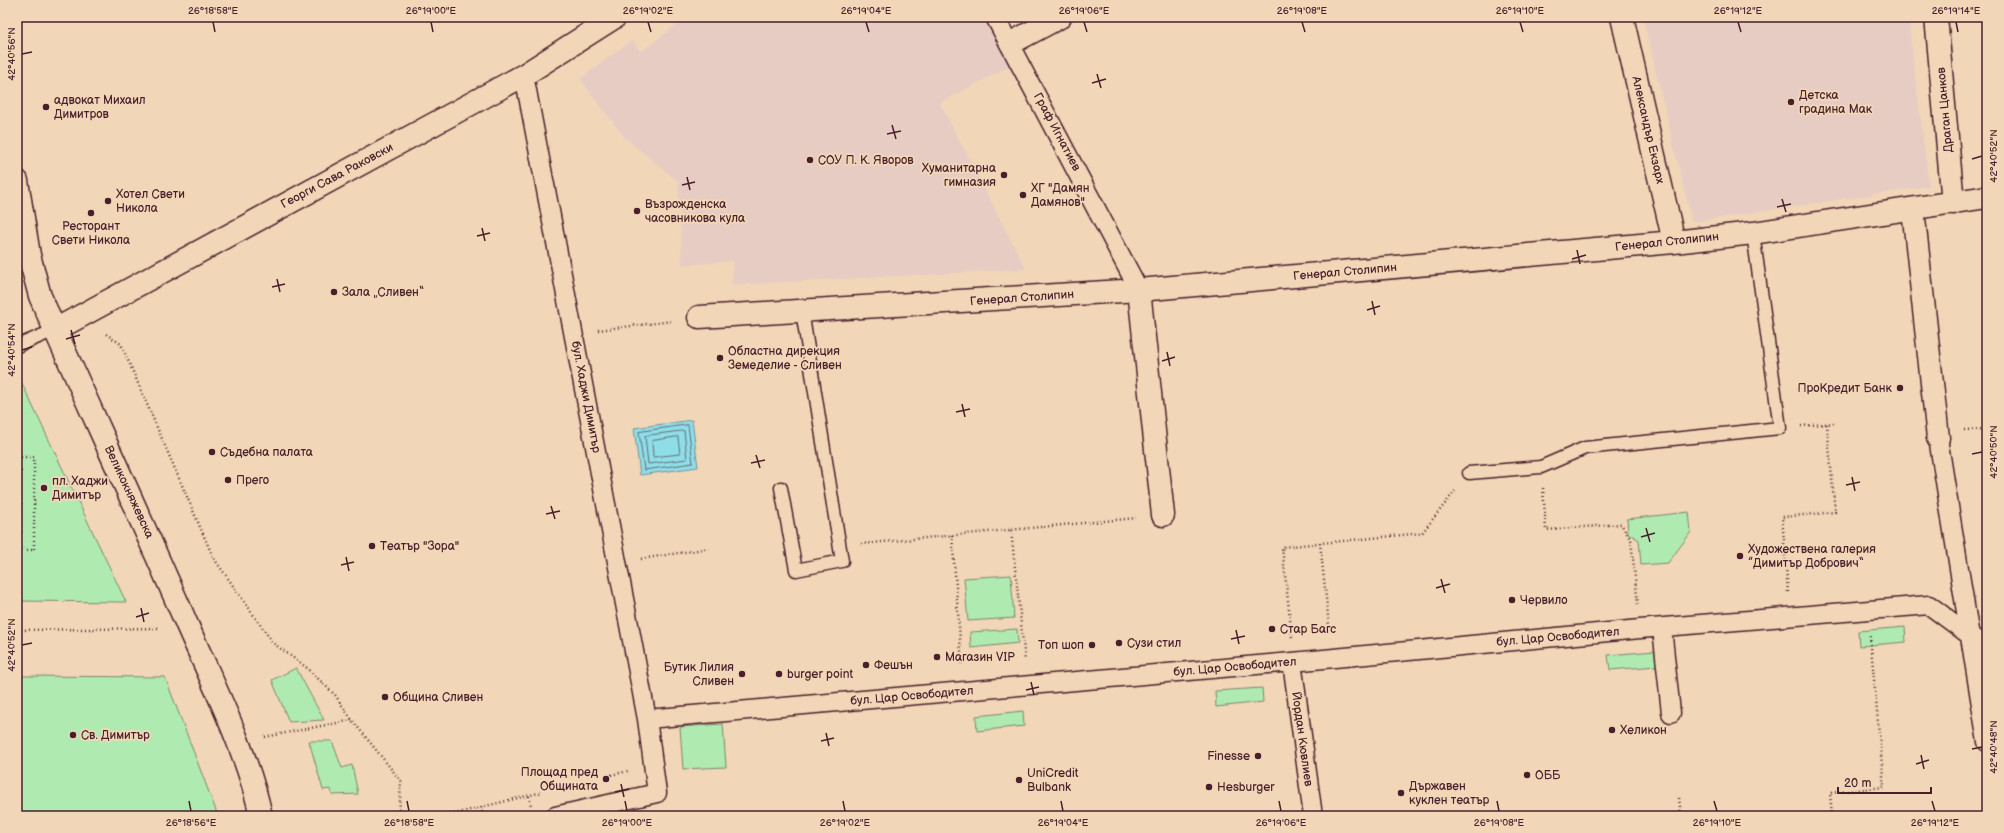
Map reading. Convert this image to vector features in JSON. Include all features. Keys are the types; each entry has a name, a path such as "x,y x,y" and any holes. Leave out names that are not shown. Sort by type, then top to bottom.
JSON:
{"street":[{"name":"Георги Сава Раковски","path":"55,330 524,75 616,17"},
{"name":"Граф Игнатиев","path":"996,17 1011,43 1139,290"},
{"path":"1011,43 1060,17"},
{"name":"Александър Екзарх","path":"1622,17 1674,242"},
{"name":"Драган Цанков","path":"1936,17 1953,203"},
{"name":"бул. Хаджи Димитър","path":"524,75 647,719"},
{"name":"Великокняжевска","path":"17,181 29,255 40,296 189,628 237,742 260,808"},
{"name":"Генерал Столипин","path":"699,317 1139,290 1674,242 1754,233 1987,197"},
{"path":"1913,209 1938,438 1971,635 1987,742"},
{"path":"1139,290 1163,515"},
{"name":"бул. Цар Освободител","path":"647,719 1332,659 1640,629 1929,605 1987,648"},
{"path":"1662,628 1671,714"},
{"name":"Йордан Кювлиев","path":"1293,662 1313,816"},
{"path":"555,816 657,793 647,719"}],"lane":[{"path":"1469,473 1541,467 1585,448 1780,428 1754,233"},
{"path":"781,488 796,570 842,561 802,311"},
{"path":"17,346 55,330"}],"path":[{"path":"80,316 121,344 214,557 273,643 307,668 335,695 352,720 402,781 399,816"},
{"path":"574,333 699,317"},
{"path":"1780,428 1834,423"},
{"path":"1790,617 1782,517 1835,512 1826,424"},
{"path":"17,457 34,457 34,550 17,550"},
{"path":"1541,467 1546,530 1621,524 1631,540 1640,629"},
{"path":"17,471 21,471 21,535 17,535"},
{"path":"1293,662 1282,547 1422,532 1469,473"},
{"path":"870,543 1163,515"},
{"path":"1012,530 1027,686"},
{"path":"952,536 964,692"},
{"path":"1320,543 1332,659"},
{"path":"618,562 710,548"},
{"path":"1832,816 1830,793 1884,787 1876,690 1867,610"},
{"path":"17,630 189,628"},
{"path":"237,742 352,720"},
{"path":"1679,798 1681,816"},
{"path":"481,808 483,816"}],"shaded area":[{"name":"СОУ П. К. Яворов","path":"687,17 987,17 1010,66 940,103 1026,269 732,285 733,261 682,265 678,181 625,138 580,79 632,40 641,52"},
{"name":"Детска градина Мак","path":"1908,17 1929,186 1692,222 1643,18"}],"green space":[{"path":"17,373 126,602 17,601"},
{"path":"1689,512 1691,532 1668,563 1641,565 1639,540 1628,533 1627,519"},
{"path":"1011,575 1014,618 968,621 964,578"},
{"path":"1905,627 1906,642 1859,646 1858,631"},
{"path":"1017,629 1018,643 971,648 970,632"},
{"path":"1655,651 1656,666 1610,670 1608,655"},
{"path":"296,668 324,720 289,722 272,680"},
{"path":"17,676 165,677 218,816 17,816"},
{"path":"1262,688 1263,702 1216,707 1215,691"},
{"path":"1023,711 1024,726 977,731 976,716"},
{"path":"723,724 726,767 683,769 680,727"},
{"path":"309,741 332,741 342,768 352,765 358,794 332,795 331,789 323,790"}],"water":[{"path":"692,420 698,467 640,475 634,428"}],"place":[{"name":"Детска градина Мак","path":"1791,102"},
{"name":"адвокат Михаил Димитров","path":"46,107"},
{"name":"СОУ П. К. Яворов","path":"810,160"},
{"name":"Хуманитарна гимназия","path":"1004,175"},
{"name":"ХГ \"Дамян Дамянов\"","path":"1023,195"},
{"name":"Хотел Свети Никола","path":"108,201"},
{"name":"Възрожденска часовникова кула","path":"637,211"},
{"name":"Ресторант Свети Никола","path":"91,213"},
{"name":"Зала „Сливен“","path":"334,292"},
{"name":"Областна дирекция Земеделие - Сливен","path":"720,358"},
{"name":"ПроКредит Банк","path":"1900,388"},
{"name":"Съдебна палата","path":"212,452"},
{"name":"Прего","path":"228,480"},
{"name":"пл. Хаджи Димитър","path":"44,488"},
{"name":"Театър \"Зора\"","path":"372,546"},
{"name":"Художествена галерия ”Димитър Добрович“","path":"1740,556"},
{"name":"Червило","path":"1512,600"},
{"name":"Стар Багс","path":"1272,629"},
{"name":"Сузи стил","path":"1119,643"},
{"name":"Топ шоп","path":"1092,645"},
{"name":"Магазин VIP","path":"937,657"},
{"name":"Фешън","path":"866,665"},
{"name":"Бутик Лилия Сливен","path":"742,674"},
{"name":"burger point","path":"779,674"},
{"name":"Община Сливен","path":"385,697"},
{"name":"Хеликон","path":"1612,730"},
{"name":"Св. Димитър","path":"73,735"},
{"name":"Finesse","path":"1258,756"},
{"name":"ОББ","path":"1527,775"},
{"name":"Площад пред Общината","path":"606,779"},
{"name":"UniCredit Bulbank","path":"1019,780"},
{"name":"Hesburger","path":"1209,787"},
{"name":"Държавен куклен театър","path":"1401,793"}]}
